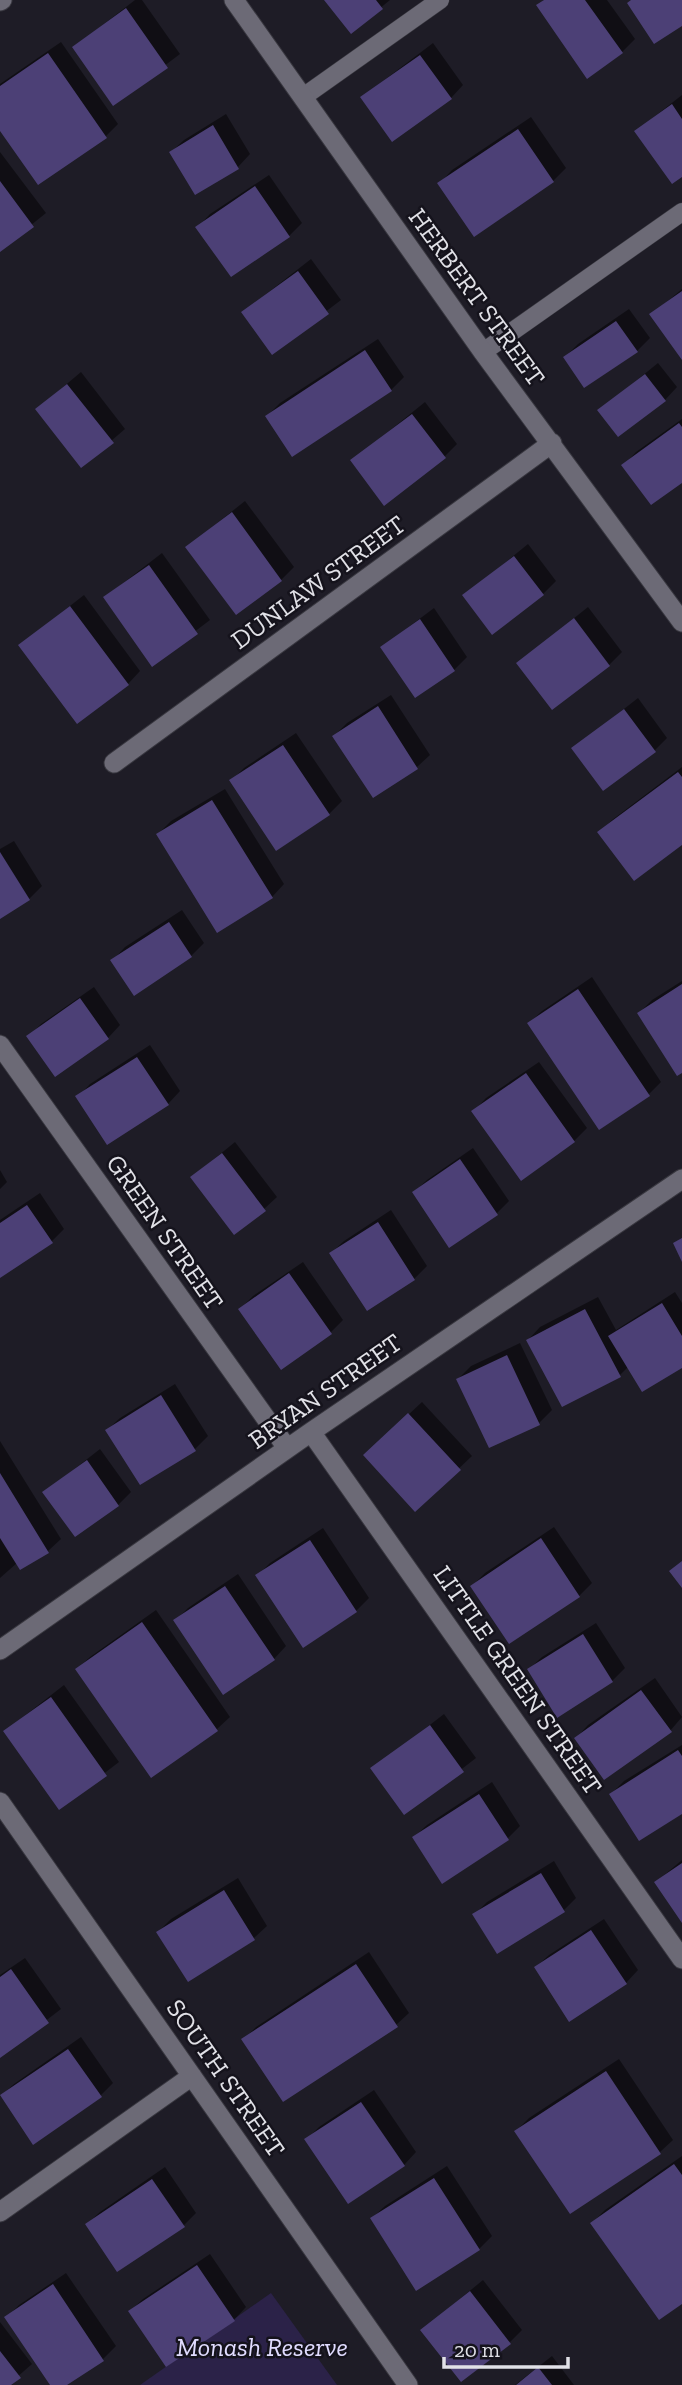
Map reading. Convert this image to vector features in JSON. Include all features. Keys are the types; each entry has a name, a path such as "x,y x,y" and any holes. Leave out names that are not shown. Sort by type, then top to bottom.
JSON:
{"street":[{"name":"HERBERT STREET","path":"234,0 483,352 682,622"},
{"name":"DUNLAW STREET","path":"114,763 552,443"},
{"name":"GREEN STREET","path":"0,1045 287,1448"},
{"name":"BRYAN STREET","path":"0,1650 287,1448 682,1179"},
{"name":"LITTLE GREEN STREET","path":"311,1432 682,1959"},
{"name":"SOUTH STREET","path":"0,1802 408,2385"},
{"path":"0,2212 192,2076"}],"lane":[{"path":"303,97 440,0"},
{"path":"483,352 682,212"}],"green space":[{"name":"Monash Reserve","path":"271,2293 337,2385 140,2385"}],"building":[{"path":"324,0 376,0 383,9 351,34"},
{"path":"544,0 585,0 623,53 587,79 536,5"},
{"path":"631,0 682,0 682,26 654,44 627,3"},
{"path":"126,8 168,68 113,106 72,47"},
{"path":"48,53 107,138 38,185 0,131 0,86"},
{"path":"420,55 452,99 392,142 360,97"},
{"path":"672,104 682,119 682,177 672,184 634,131"},
{"path":"213,125 239,169 195,195 169,152"},
{"path":"518,129 554,182 474,237 437,183"},
{"path":"0,181 34,227 0,252"},
{"path":"255,186 290,237 231,277 195,227"},
{"path":"298,271 329,314 272,355 241,312"},
{"path":"682,291 682,360 649,314"},
{"path":"616,321 638,352 584,388 563,357"},
{"path":"365,350 392,391 292,457 265,416"},
{"path":"645,374 666,401 618,437 597,410"},
{"path":"67,384 114,443 81,468 35,409"},
{"path":"412,414 446,458 384,506 350,460"},
{"path":"679,423 682,427 682,483 651,505 621,465"},
{"path":"232,512 282,581 236,615 185,547"},
{"path":"514,556 544,595 492,635 462,595"},
{"path":"149,565 198,634 152,667 103,597"},
{"path":"70,606 129,685 77,724 18,645"},
{"path":"574,618 610,666 552,710 516,663"},
{"path":"420,619 455,671 415,698 380,647"},
{"path":"378,706 418,769 373,798 332,736"},
{"path":"624,709 656,752 603,791 571,748"},
{"path":"283,745 330,815 276,851 229,780"},
{"path":"678,772 682,777 682,845 634,881 597,832"},
{"path":"212,800 273,898 217,933 156,834"},
{"path":"0,852 30,900 0,919"},
{"path":"169,922 192,957 134,996 110,960"},
{"path":"682,984 682,1073 677,1076 637,1013"},
{"path":"578,989 650,1096 599,1130 527,1023"},
{"path":"80,998 109,1039 55,1077 26,1036"},
{"path":"137,1057 169,1105 107,1145 75,1096"},
{"path":"526,1073 575,1142 521,1181 471,1111"},
{"path":"222,1153 266,1211 234,1235 190,1177"},
{"path":"460,1159 498,1215 449,1248 412,1192"},
{"path":"27,1205 53,1243 0,1278 0,1223"},
{"path":"378,1222 415,1280 367,1311 329,1253"},
{"path":"682,1238 682,1262 673,1243"},
{"path":"289,1273 332,1334 281,1370 238,1309"},
{"path":"662,1303 682,1336 682,1368 642,1392 608,1336"},
{"path":"585,1309 621,1377 562,1407 526,1340"},
{"path":"507,1355 540,1425 489,1448 456,1379"},
{"path":"161,1395 196,1451 140,1485 105,1430"},
{"path":"408,1413 461,1470 415,1512 363,1455"},
{"path":"87,1460 119,1506 75,1537 42,1492"},
{"path":"0,1473 49,1553 20,1570 0,1538"},
{"path":"541,1538 580,1597 509,1644 470,1586"},
{"path":"310,1540 357,1612 303,1648 255,1575"},
{"path":"682,1561 682,1588 669,1571"},
{"path":"225,1586 275,1660 223,1695 173,1620"},
{"path":"142,1622 218,1731 151,1778 75,1669"},
{"path":"583,1634 613,1682 557,1718 527,1669"},
{"path":"641,1690 672,1732 604,1780 574,1738"},
{"path":"51,1697 107,1776 59,1810 3,1731"},
{"path":"430,1725 464,1772 404,1815 370,1768"},
{"path":"678,1750 682,1756 682,1814 639,1841 609,1794"},
{"path":"479,1794 509,1840 442,1884 412,1837"},
{"path":"682,1863 682,1923 654,1882"},
{"path":"541,1873 565,1912 497,1954 472,1914"},
{"path":"224,1890 255,1940 188,1982 156,1932"},
{"path":"591,1930 627,1984 569,2022 534,1967"},
{"path":"356,1964 398,2027 283,2102 241,2039"},
{"path":"11,1969 49,2023 0,2058 0,1977"},
{"path":"68,2049 102,2097 33,2145 0,2095"},
{"path":"606,2071 661,2154 570,2214 514,2131"},
{"path":"361,2102 405,2166 348,2204 304,2139"},
{"path":"674,2164 682,2175 682,2304 659,2320 590,2223"},
{"path":"434,2178 480,2250 416,2291 370,2218"},
{"path":"152,2179 185,2227 117,2272 85,2224"},
{"path":"197,2265 235,2321 166,2367 128,2311"},
{"path":"53,2284 104,2361 67,2385 50,2385 4,2317"},
{"path":"470,2291 511,2344 461,2382 420,2330"},
{"path":"0,2351 21,2378 11,2385 0,2385"},
{"path":"538,2367 552,2385 516,2385"}]}
